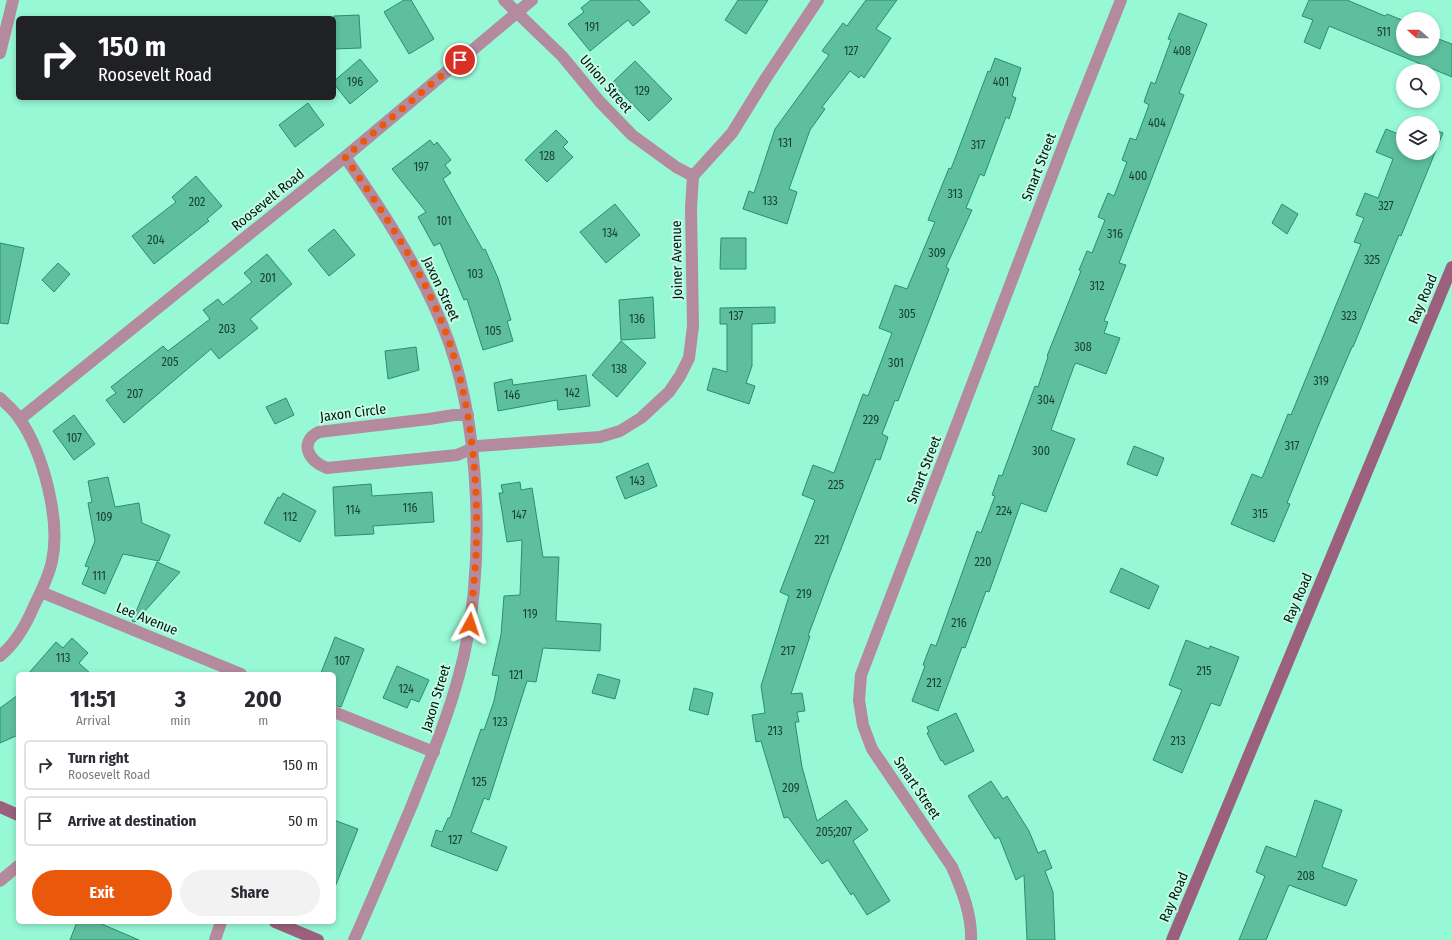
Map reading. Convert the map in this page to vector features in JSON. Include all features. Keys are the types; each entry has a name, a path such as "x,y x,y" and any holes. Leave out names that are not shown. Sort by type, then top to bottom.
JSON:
{"street":[{"path":"0,53 5,16 13,0"},
{"name":"Union Street","path":"504,0 562,56 600,102 632,135 676,167 693,176"},
{"name":"Roosevelt Road","path":"20,419 345,157 532,0"},
{"path":"693,176 732,133 766,78 818,0"},
{"name":"Smart Street","path":"971,940 969,917 960,886 952,867 872,749 863,726 859,700 861,675 1070,128 1121,0"},
{"name":"Jaxon Street","path":"345,157 380,207 411,260 439,317 462,384 468,415 471,448 475,497 476,554 470,624 460,673 446,721 354,940"},
{"name":"Joiner Avenue","path":"471,448 600,437 620,431 641,418 669,392 680,376 688,358 693,326 691,208 693,176"},
{"name":"Ray Road","path":"1172,940 1452,267"},
{"path":"0,398 20,419 34,446 48,488 55,535 52,562 41,592 26,624 12,645 0,656"},
{"name":"Jaxon Circle","path":"468,415 454,415 319,432 312,435 308,442 309,454 317,464 327,468 457,455 471,448"},
{"name":"Lee Avenue","path":"41,592 222,670"},
{"path":"336,713 434,752"},
{"path":"0,807 16,814"},
{"path":"0,881 16,868"},
{"path":"215,940 220,924"},
{"path":"280,924 318,940"}],"building":[{"path":"404,0 411,0 434,39 409,54 384,12"},
{"path":"591,0 639,0 650,12 633,26 628,20 590,51 568,24 584,12 581,8"},
{"path":"738,0 768,0 746,34 725,20"},
{"path":"866,0 897,0 876,29 891,38 864,78 861,75 859,78 850,71 822,107 825,109 810,130 789,189 797,192 787,224 743,209 749,191 754,193 775,129 829,55 822,51 843,23 847,26"},
{"path":"1309,0 1347,0 1385,16 1387,14 1396,18 1396,54 1329,26 1320,49 1304,42 1313,20 1302,16"},
{"path":"1179,13 1207,24 1179,93 1184,95 1119,263 1126,265 1104,321 1108,322 1104,333 1120,338 1106,374 1076,363 1074,366 1051,430 1075,439 1046,512 1021,503 989,592 986,591 965,648 962,647 938,711 912,701 925,666 923,665 931,644 936,646 977,531 981,533 995,496 992,495 999,475 1002,476 1035,386 1038,387 1048,357 1047,356 1081,271 1079,270 1087,251 1092,253 1105,220 1098,217 1108,193 1114,196 1127,162 1122,160 1130,138 1136,140 1149,105 1144,102 1151,82 1155,84 1171,40 1168,39"},
{"path":"359,15 361,48 336,49 336,16 334,16"},
{"path":"1440,40 1452,44 1452,77 1440,72 1440,64 1421,64 1401,56 1440,56"},
{"path":"995,58 1021,68 1012,96 1016,98 1009,119 1006,117 984,176 980,174 966,208 972,210 946,267 949,269 898,401 895,400 882,434 888,437 880,460 876,459 830,577 808,636 810,636 791,694 802,693 805,711 797,712 799,722 795,722 802,767 817,821 846,800 868,830 853,841 890,901 867,915 853,893 851,895 828,860 822,864 788,817 784,818 761,741 756,742 752,715 765,713 761,686 789,596 780,592 815,500 802,495 813,465 834,473 863,394 868,396 892,333 879,328 895,285 907,289 935,222 928,220 949,168 951,169 988,71 990,72"},
{"path":"360,59 378,81 350,104 336,86 336,79"},
{"path":"635,61 672,99 649,121 612,83"},
{"path":"308,103 324,125 295,147 279,125"},
{"path":"1386,129 1396,133 1396,160 1432,160 1401,236 1399,235 1353,347 1321,419 1287,503 1290,504 1274,542 1231,524 1252,474 1262,478 1288,414 1291,415 1361,244 1354,242 1364,218 1356,215 1365,193 1378,198 1393,159 1376,152"},
{"path":"556,130 568,142 563,147 573,157 547,182 525,160"},
{"path":"1440,132 1443,133 1440,140"},
{"path":"430,140 434,145 437,142 451,160 445,165 451,173 443,179 483,250 485,249 498,278 511,320 507,321 513,341 483,350 467,299 464,300 440,243 434,246 418,217 426,212 392,169"},
{"path":"196,176 222,206 207,219 209,221 154,264 132,236 176,202 172,197"},
{"path":"615,204 640,235 606,263 580,232"},
{"path":"1282,204 1298,214 1287,234 1272,223"},
{"path":"334,229 355,255 329,276 308,250"},
{"path":"721,238 746,238 746,269 720,269"},
{"path":"0,243 24,248 8,324 0,323"},
{"path":"267,254 292,284 250,319 258,328 219,359 211,349 124,423 106,400 116,393 111,387 163,346 168,351 210,319 203,310 218,299 223,305 252,282 244,273"},
{"path":"58,263 70,274 54,292 42,280"},
{"path":"653,297 655,338 621,340 619,300"},
{"path":"775,307 775,323 752,324 752,366 746,383 755,386 749,404 707,390 713,368 727,372 727,324 720,324 720,308"},
{"path":"621,341 646,363 617,397 592,375"},
{"path":"416,347 419,370 388,379 385,351"},
{"path":"586,375 590,406 558,410 557,400 498,411 494,383 512,379 513,385"},
{"path":"286,398 294,415 275,424 266,407"},
{"path":"74,415 95,444 74,460 53,431"},
{"path":"1134,446 1164,458 1157,476 1127,464"},
{"path":"648,463 657,486 625,499 616,477"},
{"path":"108,477 115,507 139,503 142,523 170,535 159,561 123,554 105,594 82,584 89,567 85,566 95,541 88,503 92,502 88,481"},
{"path":"520,482 521,490 532,488 543,557 559,557 556,621 601,624 600,651 543,648 536,682 527,681 489,800 484,798 471,832 507,847 497,871 431,846 436,830 442,832 448,818 450,818 481,729 484,730 494,701 499,676 492,675 501,635 504,596 520,595 522,540 507,542 499,493 503,493 501,485"},
{"path":"371,484 372,496 432,492 434,522 373,526 374,534 335,536 333,487"},
{"path":"283,493 316,511 300,542 264,523 278,497 280,498"},
{"path":"157,562 180,572 135,622 132,621"},
{"path":"1121,568 1159,586 1149,609 1110,592"},
{"path":"335,637 364,649 341,707 336,706 336,672 321,672"},
{"path":"72,638 88,653 79,663 89,672 30,672 56,642 63,648"},
{"path":"1186,640 1209,649 1210,646 1239,657 1220,706 1211,703 1182,773 1153,760 1182,690 1169,685"},
{"path":"397,666 429,680 419,702 411,699 407,708 383,698"},
{"path":"598,674 620,680 615,699 592,693"},
{"path":"694,688 713,693 708,715 689,710"},
{"path":"16,696 16,736 0,743 0,708"},
{"path":"956,713 974,751 945,765 942,760 941,761 927,733 929,732 927,727"},
{"path":"991,781 1003,799 1007,796 1029,831 1038,853 1045,850 1052,868 1045,871 1053,892 1055,940 1027,940 1024,875 1016,880 999,837 995,839 968,796"},
{"path":"1315,800 1342,810 1322,867 1357,880 1346,906 1289,885 1266,940 1239,940 1265,876 1256,872 1266,846 1296,857"},
{"path":"336,821 358,829 336,884"},
{"path":"76,924 102,924 139,940 70,940"}],"route":[{"path":"460,60 345,157 380,207 411,260 442,324 462,384 468,415 475,497 476,554 470,624"}]}
